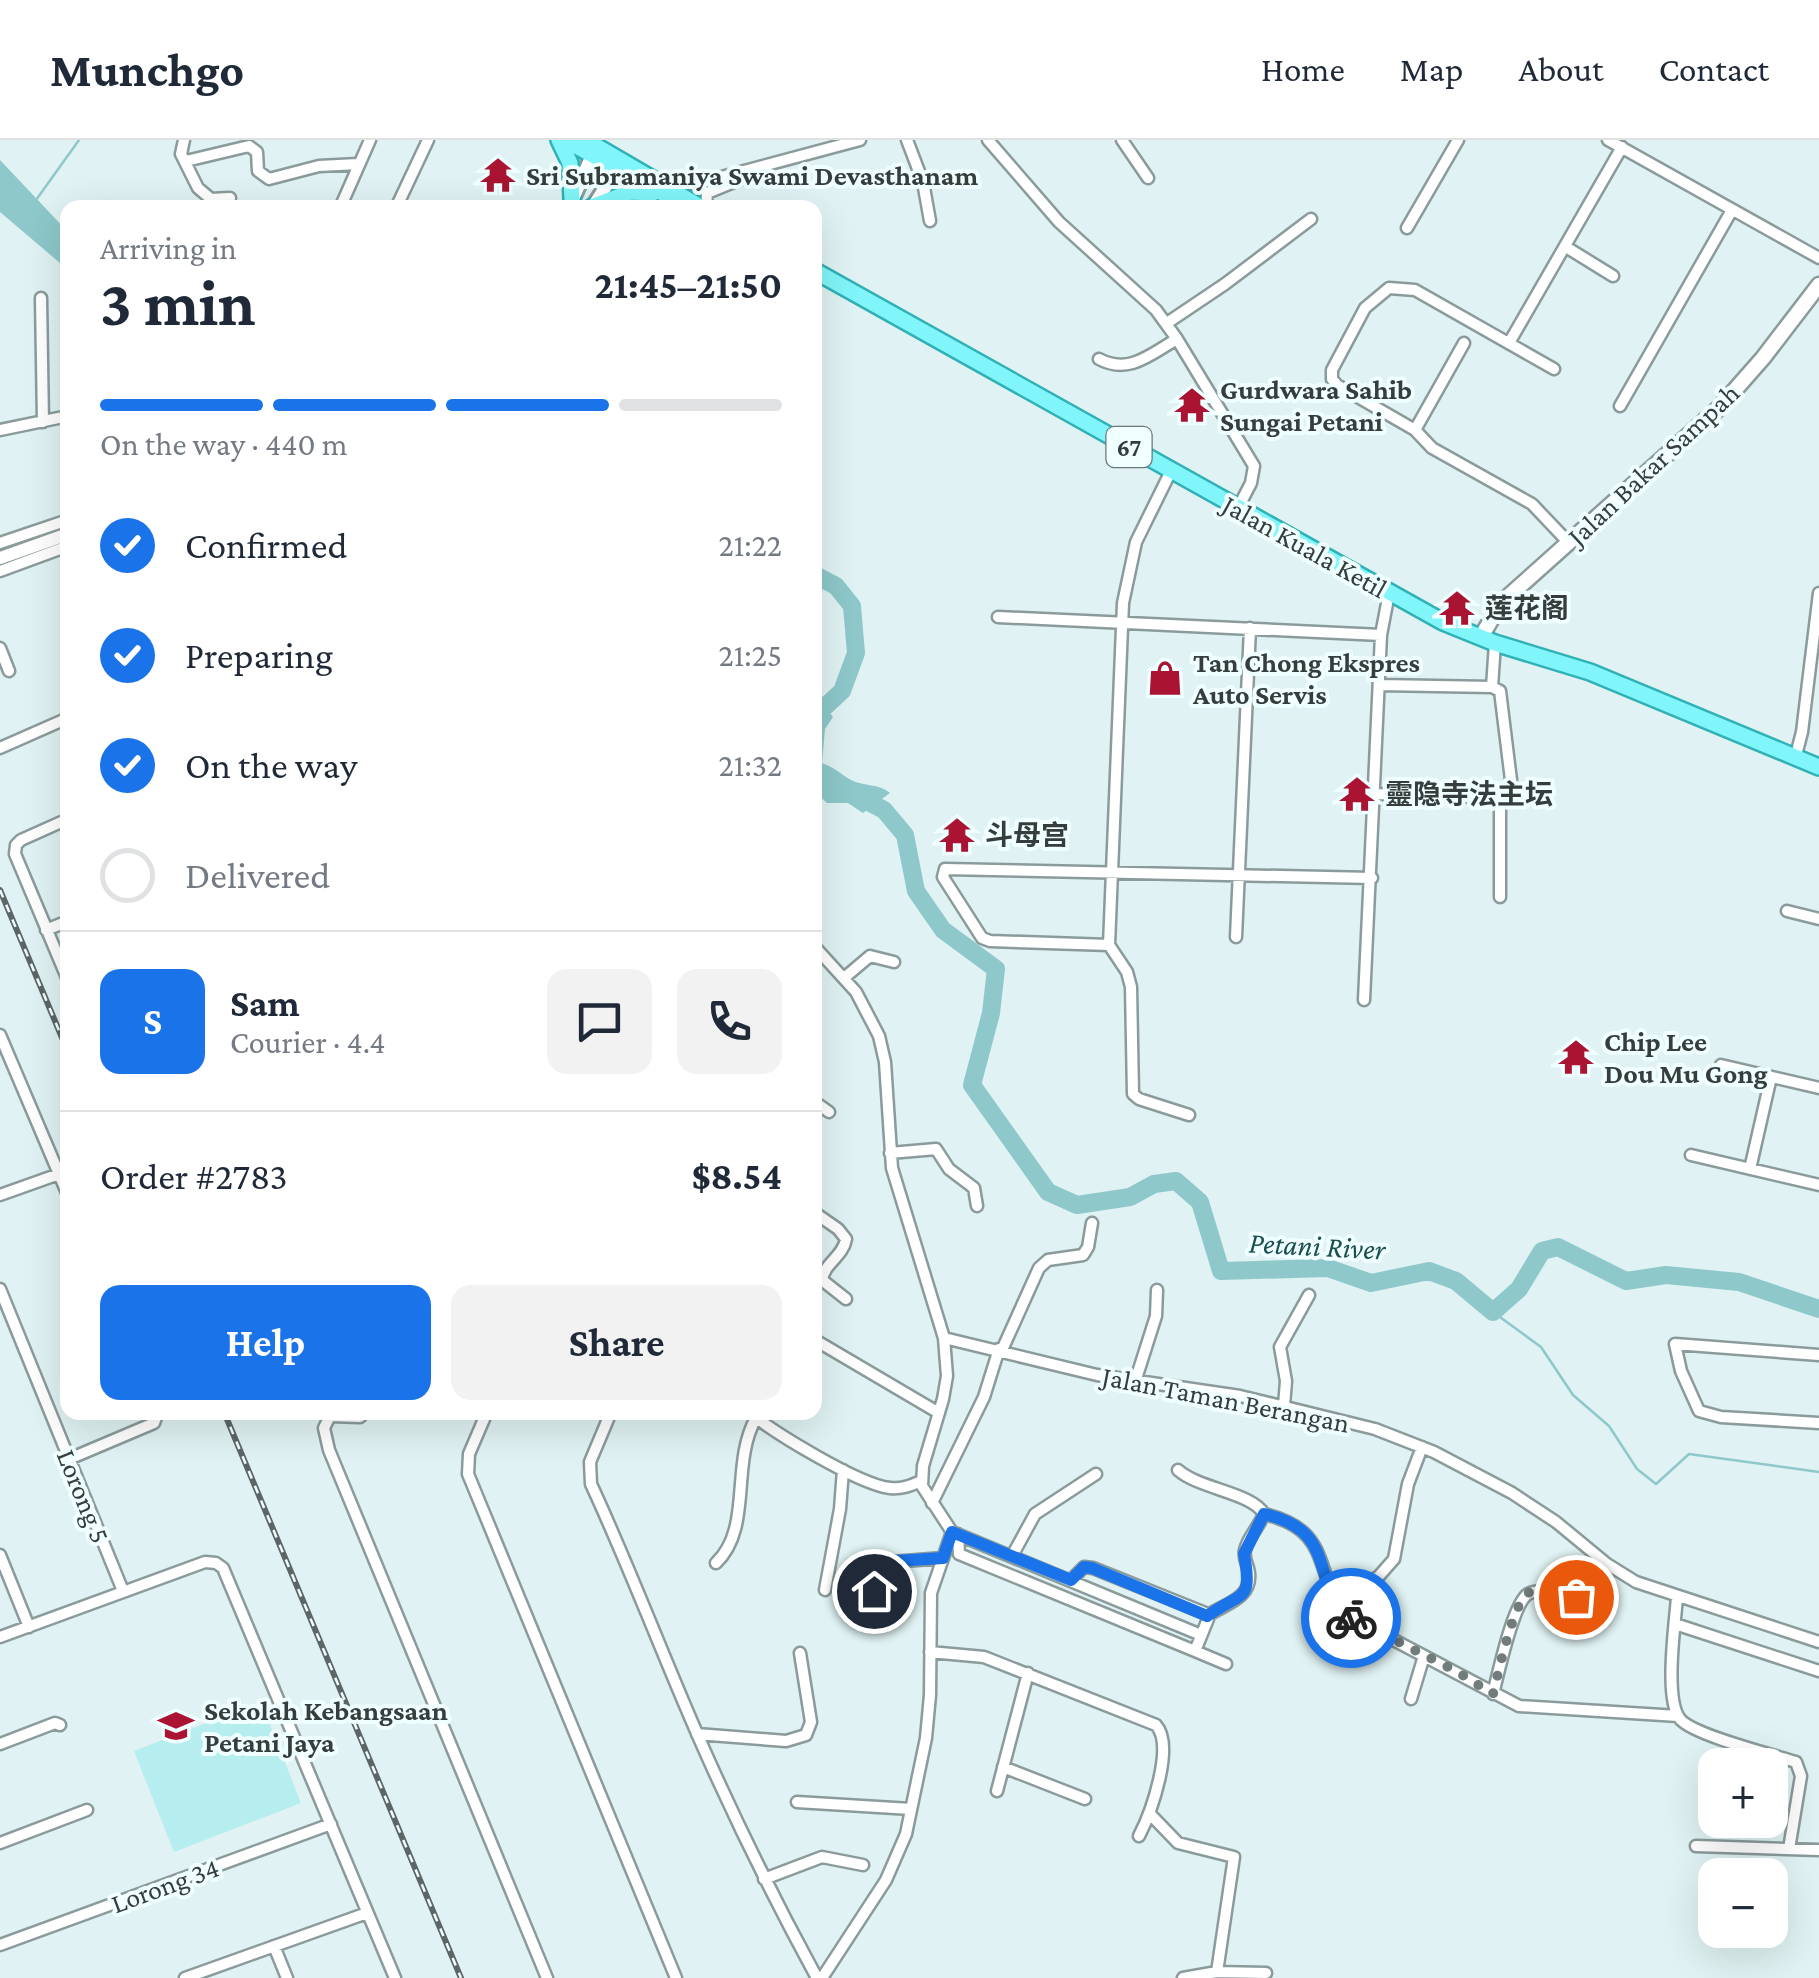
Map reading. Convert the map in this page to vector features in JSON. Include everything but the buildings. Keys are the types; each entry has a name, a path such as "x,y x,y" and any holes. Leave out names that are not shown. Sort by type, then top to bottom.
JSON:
{"main road":[{"path":"562,140 591,147 686,200"},
{"path":"562,140 570,163 570,200"},
{"path":"610,200 630,192 664,190 678,200"},
{"name":"Jalan Kuala Ketil","path":"822,275 1389,593 1488,640 1603,677 1819,767"},
{"name":"Jalan Bakar Sampah","path":"1488,640 1502,603 1719,408 1819,284"}],"street":[{"path":"184,140 180,150 205,195 220,200 230,198"},
{"path":"343,200 370,140"},
{"path":"400,200 428,140"},
{"path":"664,190 773,166 856,140"},
{"path":"908,140 923,182 930,221"},
{"path":"988,140 1059,222 1130,284 1177,338 1254,466 1252,483 1238,508"},
{"path":"1122,140 1148,178"},
{"path":"1407,228 1458,140"},
{"path":"1608,140 1819,258"},
{"path":"186,161 242,145 258,152 258,171 268,179 319,166 358,164"},
{"path":"571,200 591,147"},
{"path":"1509,343 1622,148"},
{"path":"597,200 619,165"},
{"path":"706,200 707,193 773,166"},
{"path":"579,178 595,178 605,190"},
{"path":"1620,406 1732,210"},
{"path":"1166,323 1310,219"},
{"path":"1566,248 1613,276"},
{"path":"1554,368 1407,288 1389,288 1373,299 1351,332 1332,370 1332,378 1337,385 1415,430 1432,448 1532,504 1569,542"},
{"path":"40,298 43,422"},
{"path":"1099,359 1110,365 1136,363 1177,338"},
{"path":"1415,430 1464,343"},
{"path":"0,430 60,418"},
{"path":"1171,470 1136,542 1121,621 1109,944 1130,979 1133,1094 1189,1115"},
{"path":"0,543 60,523"},
{"path":"0,558 60,547"},
{"path":"0,571 60,549"},
{"path":"1364,1000 1382,635 1389,593"},
{"path":"1795,759 1802,732 1819,593"},
{"path":"998,618 1382,635"},
{"path":"1236,936 1250,628"},
{"path":"1376,794 1500,798 1508,793 1512,780 1503,698 1492,687 1488,640"},
{"path":"0,648 8,670"},
{"path":"1380,685 1492,687"},
{"path":"0,748 60,722"},
{"path":"1500,798 1500,897"},
{"path":"60,822 20,840 16,846 60,962"},
{"path":"1109,944 982,938 943,873 952,867 1372,878"},
{"path":"1787,911 1819,919"},
{"path":"46,930 60,924"},
{"path":"822,954 870,1015 885,1062 890,1153 944,1338 947,1376 921,1480 932,1503 955,1533 959,1554 1226,1664"},
{"path":"844,978 870,956 894,962"},
{"path":"0,1035 60,1178"},
{"path":"1721,1065 1819,1088"},
{"path":"1750,1169 1771,1078"},
{"path":"822,1107 829,1112"},
{"path":"890,1153 936,1149 950,1168 974,1188 976,1206"},
{"path":"1690,1155 1819,1185"},
{"path":"0,1196 58,1174"},
{"path":"822,1219 846,1239 822,1280 846,1298"},
{"path":"932,1503 984,1397 1000,1350 1039,1268 1048,1260 1084,1255 1092,1223"},
{"name":"Lorong 5","path":"0,1289 122,1592"},
{"path":"1135,1382 1156,1316 1156,1290"},
{"path":"1284,1406 1286,1380 1280,1347 1309,1296"},
{"name":"Jalan Taman Berangan","path":"944,1338 1135,1382 1284,1406 1347,1421 1422,1447 1486,1478 1537,1509 1621,1574 1677,1597 1819,1642"},
{"path":"822,1344 939,1413"},
{"path":"1819,1355 1675,1344 1681,1372 1699,1410 1721,1417 1819,1423"},
{"path":"70,1459 155,1420"},
{"path":"327,1420 329,1450 547,1978"},
{"path":"484,1420 469,1454 468,1474 676,1978"},
{"path":"608,1420 590,1462 591,1484 697,1734 764,1879 819,1978 893,1867 906,1834 926,1738 931,1592 955,1533"},
{"path":"716,1562 730,1548 735,1534 742,1451 751,1420"},
{"path":"760,1420 877,1486 909,1487 921,1480"},
{"path":"1339,1604 1379,1576 1394,1559 1404,1500 1422,1447"},
{"path":"825,1590 844,1470"},
{"path":"1178,1470 1197,1483 1257,1505 1264,1514 1299,1526 1310,1539 1339,1604 1350,1617 1493,1694 1519,1706 1678,1716"},
{"path":"1012,1556 1035,1514 1096,1474"},
{"path":"1194,1650 1207,1616 1234,1601 1248,1586 1250,1576 1244,1554 1264,1514"},
{"path":"955,1533 1201,1634"},
{"path":"0,1555 28,1627"},
{"path":"866,1611 879,1562 943,1558"},
{"path":"0,1638 205,1562 222,1568 395,1978"},
{"path":"1071,1580 1084,1567 1092,1568 1207,1616"},
{"path":"1493,1694 1509,1631 1529,1592 1576,1597"},
{"path":"1677,1597 1672,1693 1678,1716 1692,1728 1796,1762 1801,1776 1789,1849"},
{"path":"1676,1624 1819,1670"},
{"path":"930,1652 984,1656 1156,1725 1162,1731 1156,1794 1139,1836"},
{"path":"697,1734 786,1741 806,1735 811,1718 800,1653"},
{"path":"1411,1699 1424,1656"},
{"path":"997,1791 1028,1674"},
{"path":"0,1744 60,1724"},
{"path":"1004,1767 1085,1799"},
{"path":"797,1802 911,1809"},
{"path":"0,1843 87,1810"},
{"path":"1150,1814 1178,1844 1234,1856 1217,1972"},
{"name":"Lorong 34","path":"0,1945 331,1824"},
{"path":"1696,1846 1819,1850"},
{"path":"764,1879 822,1857 863,1865"},
{"path":"185,1978 367,1912"},
{"path":"274,1946 287,1978"},
{"path":"1183,1978 1217,1972 1266,1974"}],"shaded area":[{"path":"0,160 60,224 60,263 0,212"},
{"path":"822,702 833,717 825,729 822,763"},
{"path":"822,763 851,780 890,793 863,813 848,803 827,803 822,798"},
{"path":"261,1702 301,1803 174,1852 134,1751"}],"waterway":[{"path":"36,200 79,140"},
{"name":"Petani River","path":"822,579 836,586 852,606 856,653 842,691 822,709"},
{"name":"Petani River","path":"822,778 884,810 905,835 916,891 943,930 996,969 991,1013 972,1085 1048,1192 1077,1205 1130,1197 1154,1184 1176,1181 1200,1202 1221,1271 1328,1268 1371,1283 1429,1271 1456,1281 1493,1312 1519,1289 1542,1251 1558,1247 1626,1281 1666,1275 1739,1282 1819,1309"},
{"path":"1493,1312 1541,1347 1573,1395 1609,1426 1637,1469 1656,1484 1689,1454 1819,1472"}],"railway":[{"path":"0,890 60,1033"},
{"path":"227,1420 461,1978"}],"way so far":[{"path":"1351,1618 1493,1694 1509,1631 1529,1592 1576,1597"}],"place":[{"name":"Sri Subramaniya Swami Devasthanam","path":"498,175"},
{"name":"Gurdwara Sahib Sungai Petani","path":"1192,405"},
{"name":"莲花阁","path":"1457,608"},
{"name":"Tan Chong Ekspres Auto Servis","path":"1165,678"},
{"name":"靈隐寺法主坛","path":"1357,794"},
{"name":"斗母宫","path":"957,835"},
{"name":"Chip Lee Dou Mu Gong","path":"1576,1057"},
{"name":"Sekolah Kebangsaan Petani Jaya","path":"176,1726"}],"route":[{"path":"874,1591 879,1562 943,1558 952,1532 1071,1580 1084,1567 1092,1568 1207,1616 1234,1601 1248,1586 1250,1576 1244,1554 1264,1514 1299,1526 1310,1539 1339,1604 1351,1618"}]}
